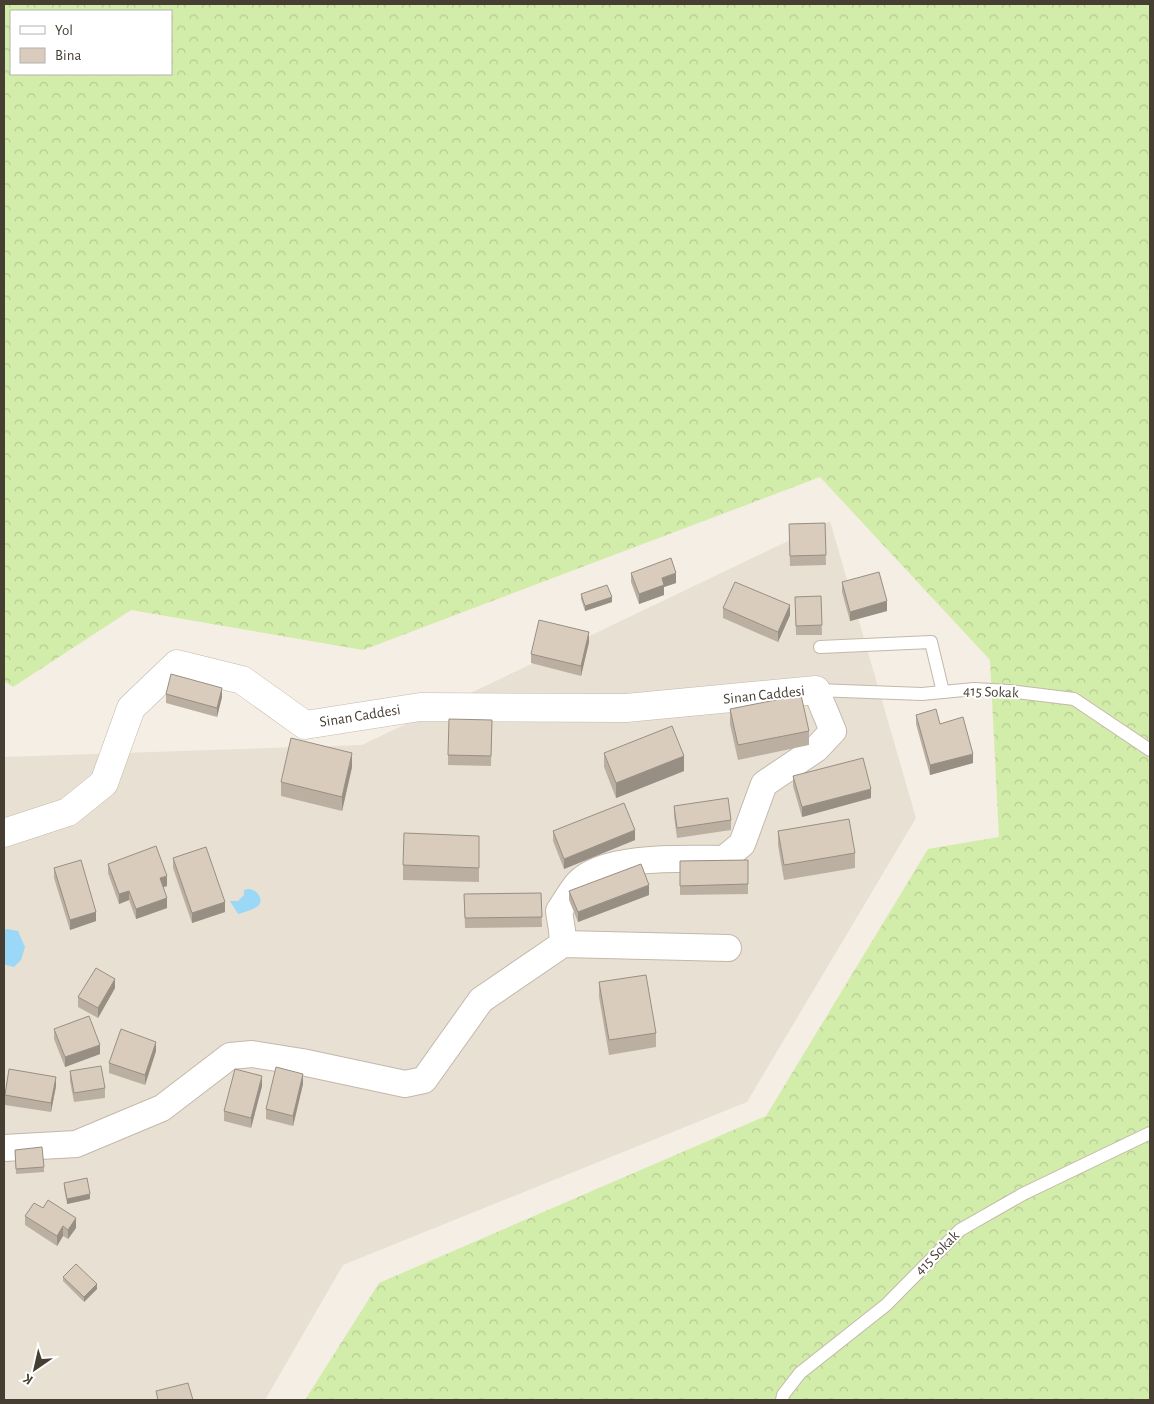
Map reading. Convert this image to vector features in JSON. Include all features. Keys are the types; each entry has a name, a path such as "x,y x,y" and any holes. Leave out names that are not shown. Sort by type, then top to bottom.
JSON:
{"street":[{"name":"Sinan Caddesi","path":"4,833 68,812 104,783 131,708 178,664 242,680 305,724 420,707 626,708 816,690"},
{"path":"563,944 559,911 579,882 601,868 641,860 670,858 724,859 742,844 764,784 816,749 833,731 816,690"},
{"path":"4,1148 76,1144 162,1108 230,1056 260,1055 405,1084 424,1080 481,1000 563,944 728,948"}],"lane":[{"path":"820,647 931,642 943,692"},
{"name":"415 Sokak","path":"816,690 922,694 974,690 1074,699 1150,750"},
{"name":"415 Sokak","path":"782,1400 783,1395 800,1373 886,1305 960,1230 1024,1194 1150,1134"}],"shaded area":[{"path":"830,521 916,818 747,1102 343,1265 265,1400 4,1400 4,757 362,745"}],"green space":[{"path":"4,4 1150,4 1150,1400 305,1400 379,1283 766,1116 928,849 999,837 990,660 820,477 363,650 131,610 13,687 4,681"}],"water":[{"path":"248,889 259,895 260,903 254,909 238,914 230,901 238,901 244,895 244,890"},
{"path":"4,930 18,931 25,947 21,960 14,967 4,963"}],"building":[{"path":"825,523 826,555 790,556 789,524"},
{"path":"671,558 676,573 662,578 664,585 639,594 631,573"},
{"path":"879,572 887,601 850,612 842,582"},
{"path":"735,582 790,605 778,632 723,608"},
{"path":"607,585 612,597 585,606 581,594"},
{"path":"821,596 822,625 796,626 795,597"},
{"path":"539,620 589,632 581,666 531,654"},
{"path":"171,674 222,688 217,708 166,694"},
{"path":"801,695 809,731 738,745 730,709"},
{"path":"936,709 940,724 963,717 973,754 930,765 916,715"},
{"path":"449,719 492,720 491,756 448,755"},
{"path":"672,726 684,756 616,783 604,753"},
{"path":"291,738 352,753 342,797 281,782"},
{"path":"863,758 871,789 802,807 793,776"},
{"path":"728,798 731,820 677,828 674,806"},
{"path":"624,803 635,830 564,859 553,831"},
{"path":"849,819 855,853 784,865 778,831"},
{"path":"404,833 479,836 479,868 403,865"},
{"path":"156,846 167,876 160,878 167,898 136,909 129,891 119,894 108,864"},
{"path":"206,847 225,902 192,913 173,858"},
{"path":"81,860 96,912 70,920 54,868"},
{"path":"748,860 748,884 680,886 680,861"},
{"path":"641,864 649,885 578,912 569,891"},
{"path":"541,893 542,917 465,918 464,894"},
{"path":"96,968 115,979 98,1008 78,997"},
{"path":"646,975 656,1033 609,1040 599,982"},
{"path":"89,1016 100,1045 65,1057 54,1029"},
{"path":"121,1029 156,1042 145,1075 109,1063"},
{"path":"101,1066 105,1088 74,1093 70,1071"},
{"path":"276,1067 303,1074 293,1116 266,1109"},
{"path":"9,1069 56,1077 51,1103 5,1095"},
{"path":"235,1069 262,1076 251,1118 224,1111"},
{"path":"42,1147 44,1167 16,1169 15,1150"},
{"path":"87,1178 90,1194 67,1199 64,1183"},
{"path":"48,1200 76,1218 68,1230 63,1226 57,1236 25,1216 34,1203 43,1208"},
{"path":"76,1264 97,1284 84,1297 63,1277"},
{"path":"188,1383 193,1400 158,1400 156,1391"}]}
